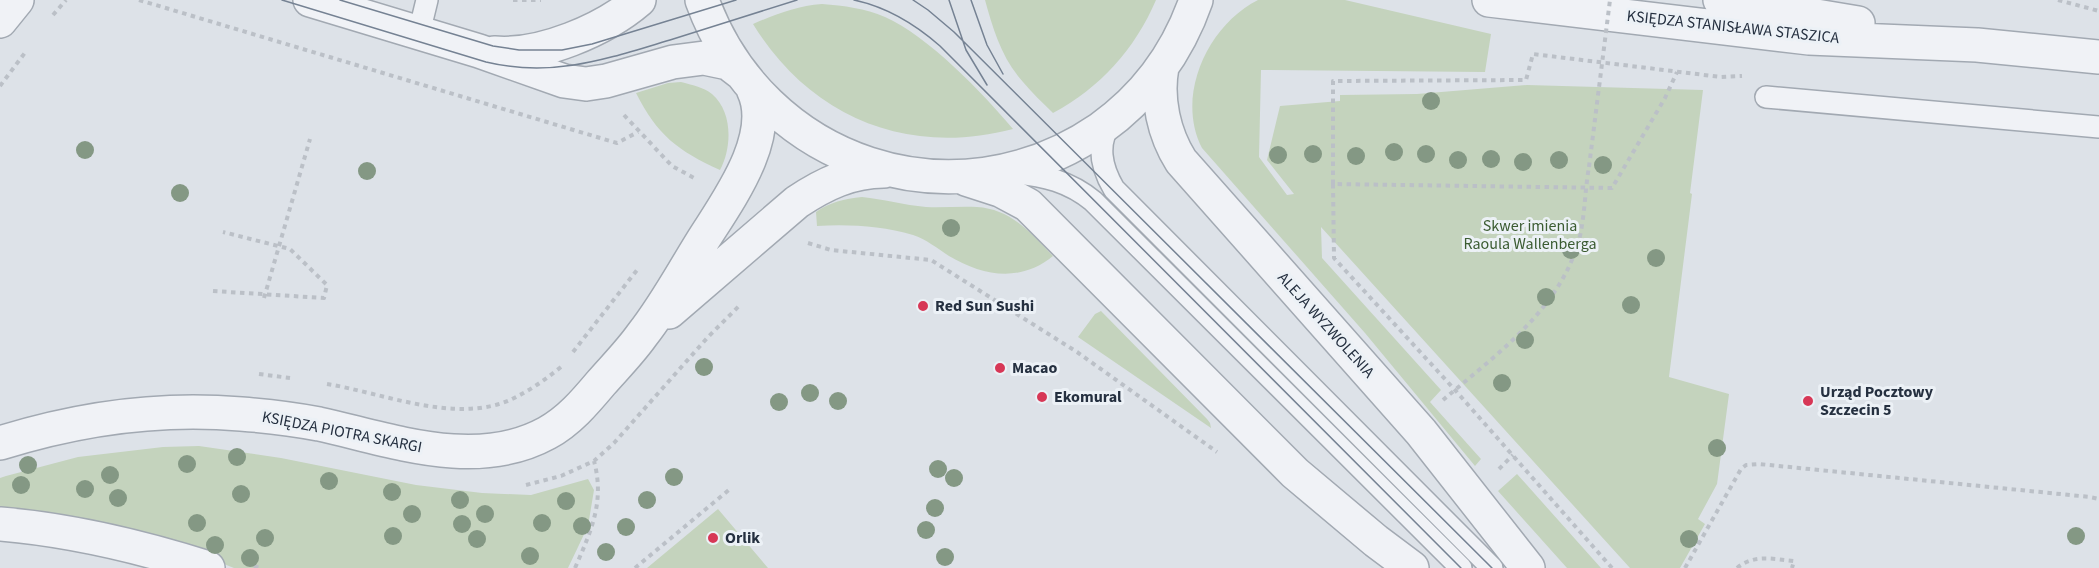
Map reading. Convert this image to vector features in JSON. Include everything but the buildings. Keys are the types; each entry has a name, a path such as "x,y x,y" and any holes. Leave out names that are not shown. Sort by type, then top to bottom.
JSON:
{"street":[{"path":"0,21 17,0"},
{"path":"310,0 479,51 564,81 586,84 606,81 674,62 704,58 728,63 782,117 816,141 852,159 891,171 932,177 993,173 1013,169 1050,156 1088,137 1135,99 1162,67 1182,32 1196,0"},
{"path":"479,51 519,53 570,39 611,20 639,0"},
{"path":"702,0 718,38 747,81"},
{"path":"1182,32 1197,13 1216,0"},
{"name":"KSIĘDZA STANISŁAWA STASZICA","path":"1489,0 1809,38 1977,45 2099,57"},
{"name":"KSIĘDZA STANISŁAWA STASZICA","path":"1720,0 1977,45"},
{"name":"ALEJA WYZWOLENIA","path":"1162,67 1160,85 1162,113 1173,146 1182,161 1421,432 1528,568"},
{"name":"KSIĘDZA PIOTRA SKARGI","path":"0,443 57,428 115,418 206,412 291,419 414,446 465,453 499,450 531,441 562,424 588,399 643,335 730,198 750,158 759,114 747,81"},
{"name":"KSIĘDZA PIOTRA SKARGI","path":"643,335 797,202 842,178 869,172 891,171"},
{"path":"952,177 1000,190 1028,206 1295,473 1412,568"},
{"path":"0,524 87,535 168,555 208,568"}],"lane":[{"path":"419,33 428,0"},
{"path":"1766,97 2099,128"},
{"path":"1112,119 1101,148 1104,170 1114,189 1492,568"},
{"path":"993,173 1026,174 1049,178 1075,188 1094,201 1461,568"}],"path":[{"path":"55,13 66,0"},
{"path":"513,0 531,2 541,0"},
{"path":"1455,390 1535,319 1565,274 1580,236 1610,0"},
{"path":"2058,0 2099,11"},
{"path":"142,1 617,143 638,132"},
{"path":"1612,568 1455,390 1334,258 1333,81 1526,80 1533,54 1721,77 1743,76"},
{"path":"1333,184 1612,188 1665,98 1677,72"},
{"path":"623,114 672,165 701,182"},
{"path":"264,295 310,139"},
{"path":"213,291 324,298 327,285 290,249 223,232"},
{"path":"803,242 831,250 931,260 1077,352 1221,455"},
{"path":"641,411 748,297"},
{"path":"568,359 609,307"},
{"path":"1500,468 1513,455"},
{"path":"574,568 597,512 600,493 594,461"},
{"path":"1685,568 1741,469 1746,465 2099,499"},
{"path":"635,568 730,489"},
{"path":"1737,568 1750,560 1759,558 1794,561 1792,568"}],"green space":[{"path":"985,0 1156,0 1138,35 1114,66 1086,92 1053,113 1026,86 1009,64 995,33"},
{"name":"Skwer imienia Raoula Wallenberga","path":"1258,0 1345,0 1491,34 1485,72 1261,70 1259,157 1287,195 1294,194 1267,160 1280,106 1340,101 1340,95 1417,94 1527,85 1703,90 1669,377 1729,394 1717,484 1698,519 1705,524 1680,568 1630,568 1321,227 1322,258 1441,390 1430,402 1481,459 1475,466 1365,333 1202,148 1195,128 1192,106 1201,64 1211,44 1224,26 1240,11"},
{"path":"822,4 870,11 919,37 954,67 1013,129 974,136 936,137 899,133 865,122 832,105 803,84 776,56 753,24 787,11"},
{"path":"681,82 709,92 724,110 728,141 720,170 692,156 670,140 652,120 636,93 668,83"},
{"path":"862,197 926,207 971,207 1000,212 1020,224 1053,256 1028,270 1001,274 962,263 913,235 865,226 817,226 816,212 838,202"},
{"path":"1101,311 1207,419 1211,428 1078,337 1095,314"},
{"path":"199,446 281,458 416,485 482,493 531,495 588,479 594,490 588,526 568,568 234,568 219,562 0,511 0,478 6,476 78,457 163,447"},
{"path":"1517,474 1601,568 1567,568 1498,491"},
{"name":"Orlik","path":"718,509 768,568 647,568"}],"tram line":[{"path":"282,0 486,62 534,68 601,60 797,0"},
{"path":"340,0 493,46 519,50 562,50 592,44 736,0"},
{"path":"854,0 900,17 940,46 1461,568"},
{"path":"913,0 954,32 1492,568"},
{"path":"949,0 966,50 987,85"},
{"path":"971,0 987,45 1003,74"}],"place":[{"name":"Red Sun Sushi","path":"923,306"},
{"name":"Macao","path":"1000,368"},
{"name":"Ekomural","path":"1042,397"},
{"name":"Urząd Pocztowy Szczecin 5","path":"1808,401"},
{"name":"Orlik","path":"713,538"}]}
